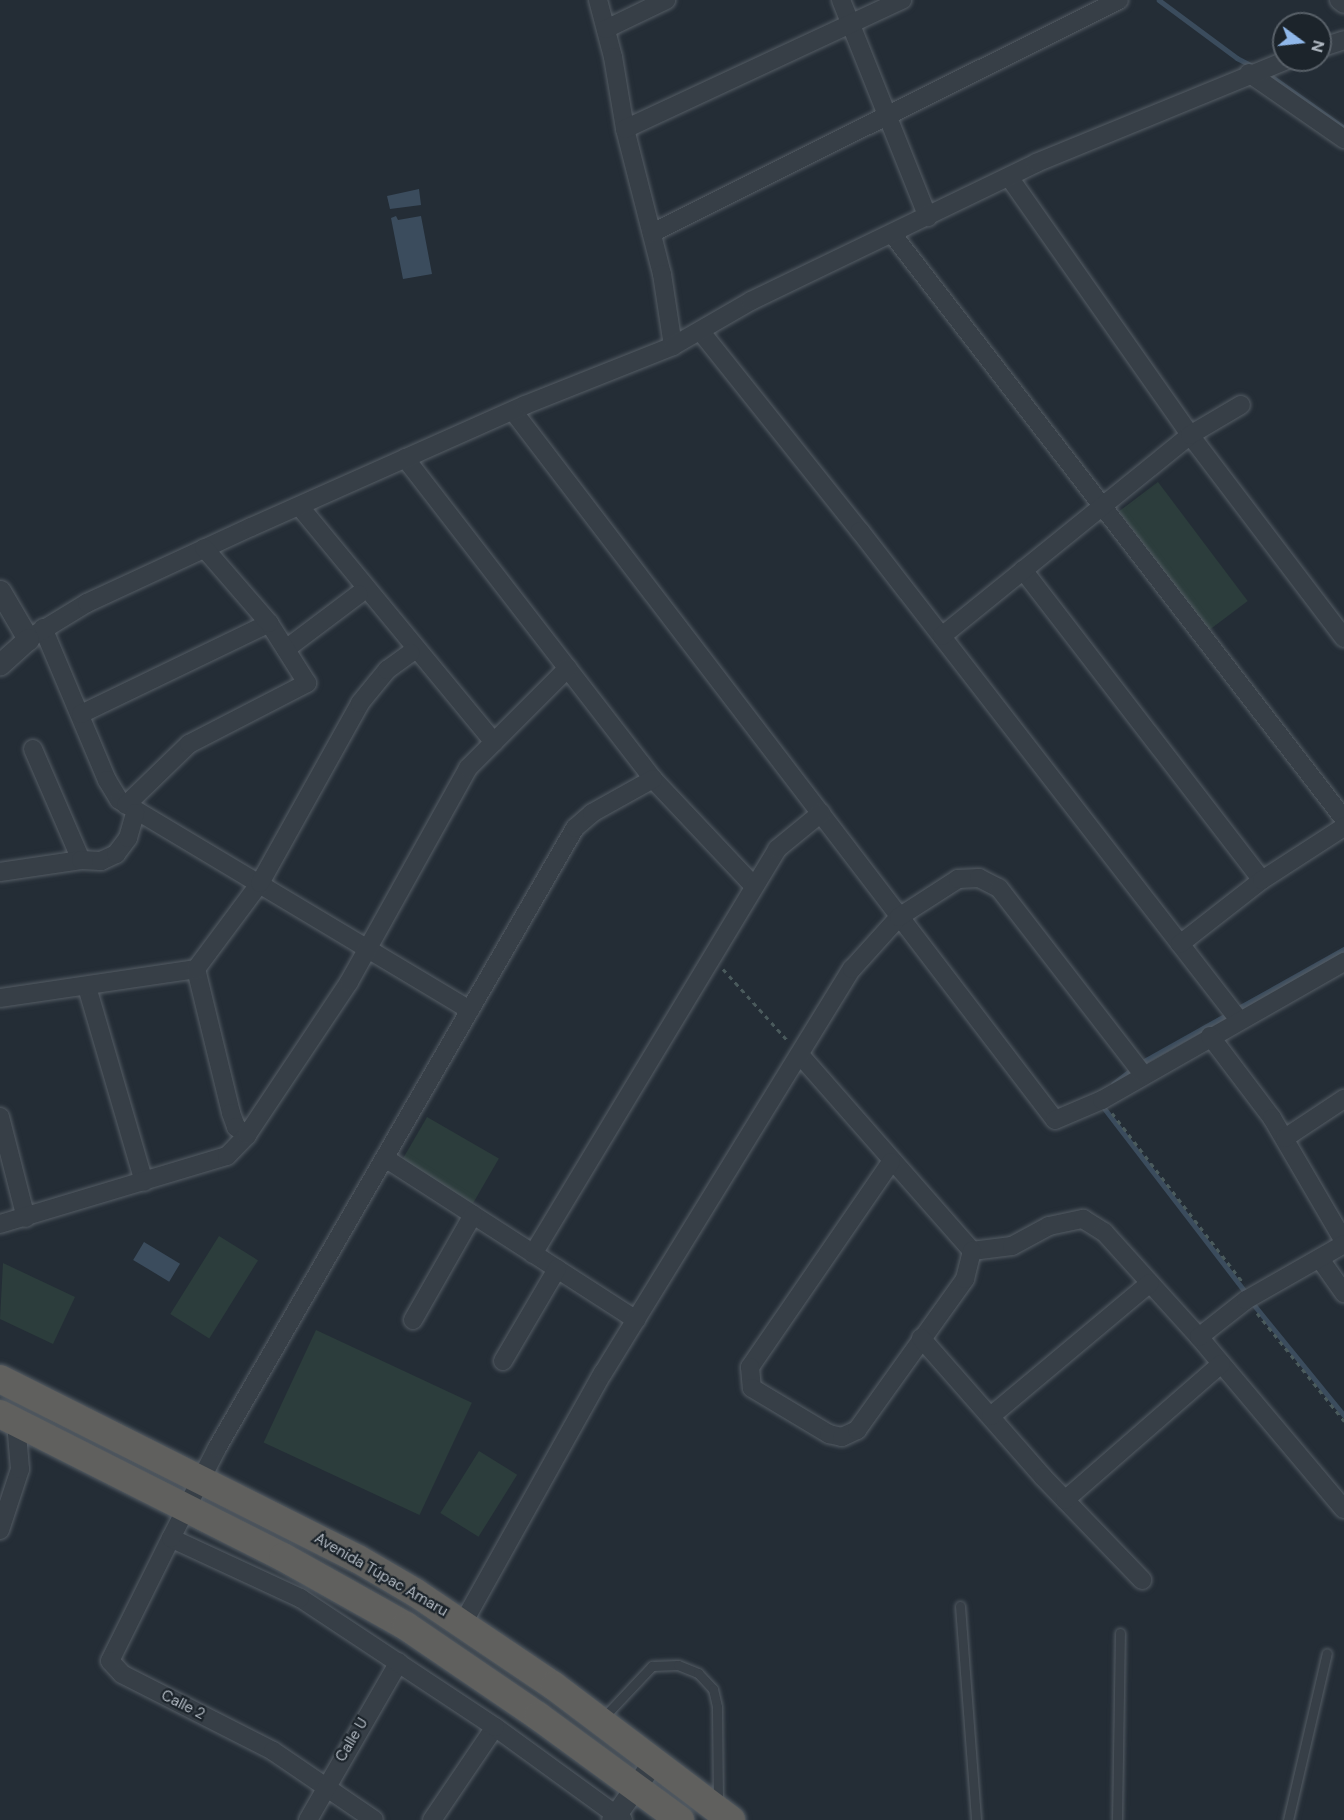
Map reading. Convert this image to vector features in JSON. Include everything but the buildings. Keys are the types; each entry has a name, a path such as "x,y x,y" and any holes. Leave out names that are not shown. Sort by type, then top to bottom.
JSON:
{"highway":[{"name":"Avenida Túpac Amaru","path":"0,1379 358,1559 463,1623 725,1815"},
{"name":"Avenida Túpac Amaru","path":"8,1418 186,1507 347,1592 448,1652 635,1787 664,1815"}],"street":[{"path":"598,0 606,28 625,129 652,233 673,345"},
{"path":"606,28 666,0"},
{"path":"841,0 885,117 928,217"},
{"path":"625,129 902,0"},
{"path":"652,233 1119,0"},
{"path":"1339,0 1344,4"},
{"path":"0,664 36,634 87,603 405,458 673,345 701,332 751,301 1010,177 1272,66"},
{"path":"1249,74 1344,138"},
{"path":"1010,177 1190,435 1344,638"},
{"path":"893,235 1344,819"},
{"path":"701,332 942,636 1239,1020"},
{"path":"942,636 1190,435 1241,405"},
{"path":"513,411 1055,1120 1102,1100 1143,1074 1344,962"},
{"path":"405,458 653,779 754,886"},
{"path":"300,507 494,742"},
{"path":"0,872 81,860 101,861 116,854 128,838 131,809 189,744 307,683 269,623 204,548"},
{"path":"1023,570 1262,880"},
{"path":"0,591 36,634 81,714 107,780 131,809 260,883 367,950 470,1010"},
{"path":"286,649 359,594"},
{"path":"81,714 269,623"},
{"path":"0,998 87,987 196,969 260,883 360,703 387,670 410,653"},
{"path":"0,1224 226,1156 247,1135 367,950 468,768 568,668"},
{"path":"33,749 81,860"},
{"path":"653,779 592,813 575,828 199,1479 171,1538 300,1598 495,1727 617,1818 653,1762"},
{"path":"533,1254 777,849 821,813"},
{"path":"1180,944 1262,880 1344,827"},
{"path":"463,1623 636,1320 852,969 899,917 958,879 979,878 999,888 1143,1074"},
{"path":"196,969 231,1113 236,1127 247,1135"},
{"path":"87,987 144,1182"},
{"path":"1199,1337 1246,1300 1320,1259 1344,1242 1285,1138 1210,1036"},
{"path":"800,1055 891,1162 972,1251"},
{"path":"1285,1138 1344,1099"},
{"path":"0,1117 26,1218"},
{"path":"385,1158 636,1320"},
{"path":"891,1162 750,1367 752,1388 803,1420 842,1437 858,1430 869,1418 921,1338 965,1279 972,1251"},
{"path":"413,1320 473,1215"},
{"path":"972,1251 1012,1246 1048,1226 1083,1219 1104,1232 1199,1337 1344,1509"},
{"path":"1320,1259 1344,1293"},
{"path":"503,1360 557,1269"},
{"path":"991,1416 1150,1283"},
{"path":"921,1338 1065,1500 1142,1580"},
{"path":"1065,1500 1221,1364"},
{"path":"0,1530 20,1469 8,1418"},
{"name":"Calle 2","path":"171,1538 110,1661 122,1674 273,1751 374,1820"},
{"name":"Calle U","path":"308,1820 325,1785 399,1662"},
{"path":"432,1820 495,1727"},
{"path":"664,1815 677,1780"}],"lane":[{"path":"960,1606 976,1820"},
{"path":"1118,1820 1120,1634"},
{"path":"1288,1820 1327,1653"},
{"path":"600,1722 652,1666 678,1665 698,1673 713,1689 717,1707 725,1815"}],"path":[{"path":"711,956 800,1055"},
{"path":"1102,1100 1245,1285 1246,1300 1344,1421"}],"shaded area":[{"path":"1158,482 1248,601 1209,630 1119,511"},
{"path":"427,1117 499,1158 473,1204 401,1162"},
{"path":"219,1236 258,1260 209,1338 170,1314"},
{"path":"3,1263 75,1297 53,1344 0,1319"},
{"path":"316,1330 472,1403 419,1515 264,1442"},
{"path":"479,1451 517,1475 478,1537 440,1513"}],"water":[{"path":"419,189 421,205 390,209 387,196"},
{"path":"396,216 398,220 421,216 432,274 403,279 391,218"},
{"path":"144,1242 180,1264 169,1282 133,1260"}],"waterway":[{"path":"1159,0 1237,58 1253,66"},
{"path":"1268,74 1344,128"},
{"path":"1235,1010 1344,949"},
{"path":"1139,1064 1228,1014"},
{"path":"1113,1084 1132,1069"},
{"path":"1102,1105 1247,1294"},
{"path":"1251,1301 1344,1415"}]}
